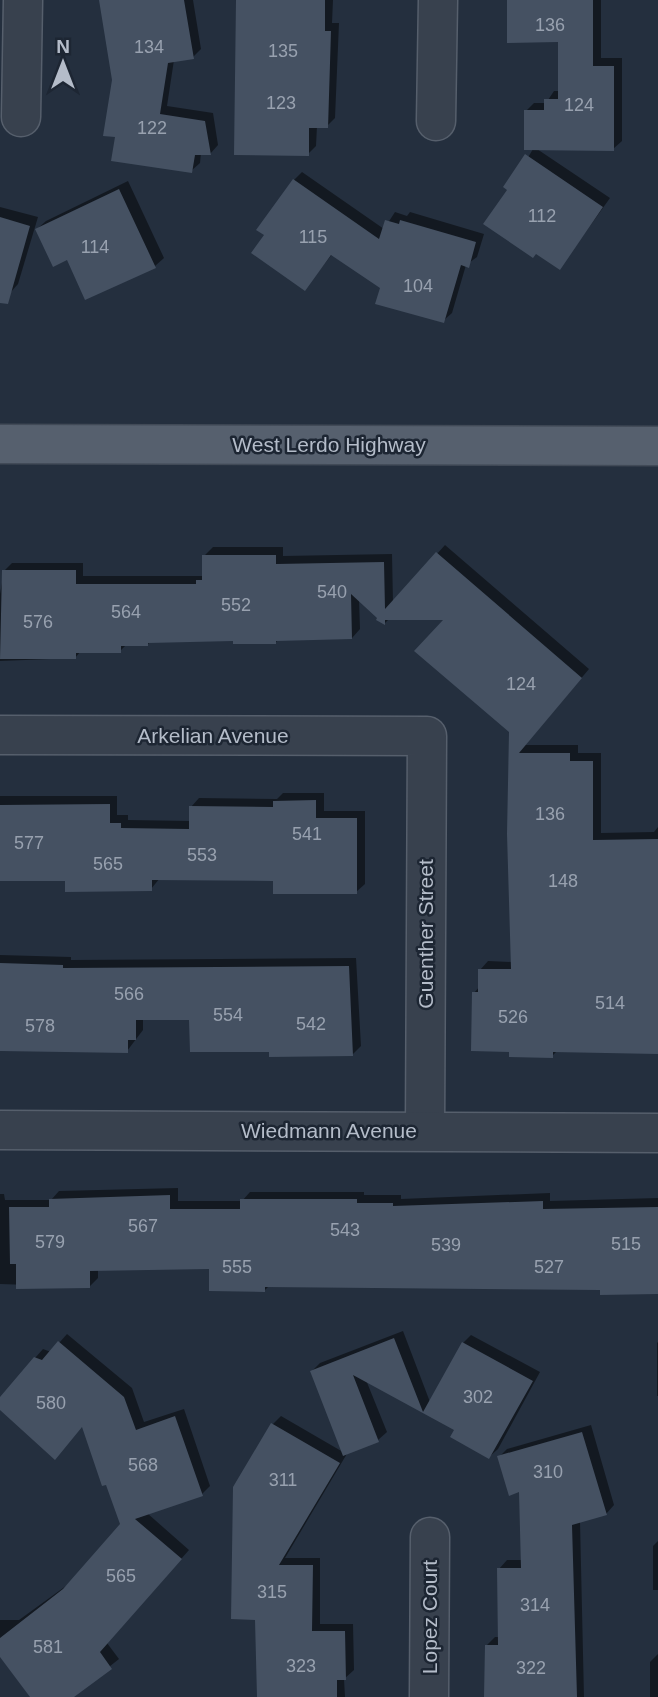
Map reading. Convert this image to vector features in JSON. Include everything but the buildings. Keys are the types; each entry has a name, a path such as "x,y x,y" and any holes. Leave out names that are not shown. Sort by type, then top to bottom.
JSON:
{"main road":[{"name":"West Lerdo Highway","path":"0,444 658,446"}],"street":[{"path":"21,117 23,0"},
{"path":"436,121 438,0"},
{"name":"Arkelian Avenue","path":"0,735 426,736"},
{"name":"Guenther Street","path":"425,1132 426,736"},
{"name":"Wiedmann Avenue","path":"0,1130 658,1133"},
{"name":"Lopez Court","path":"429,1697 430,1537"}]}
